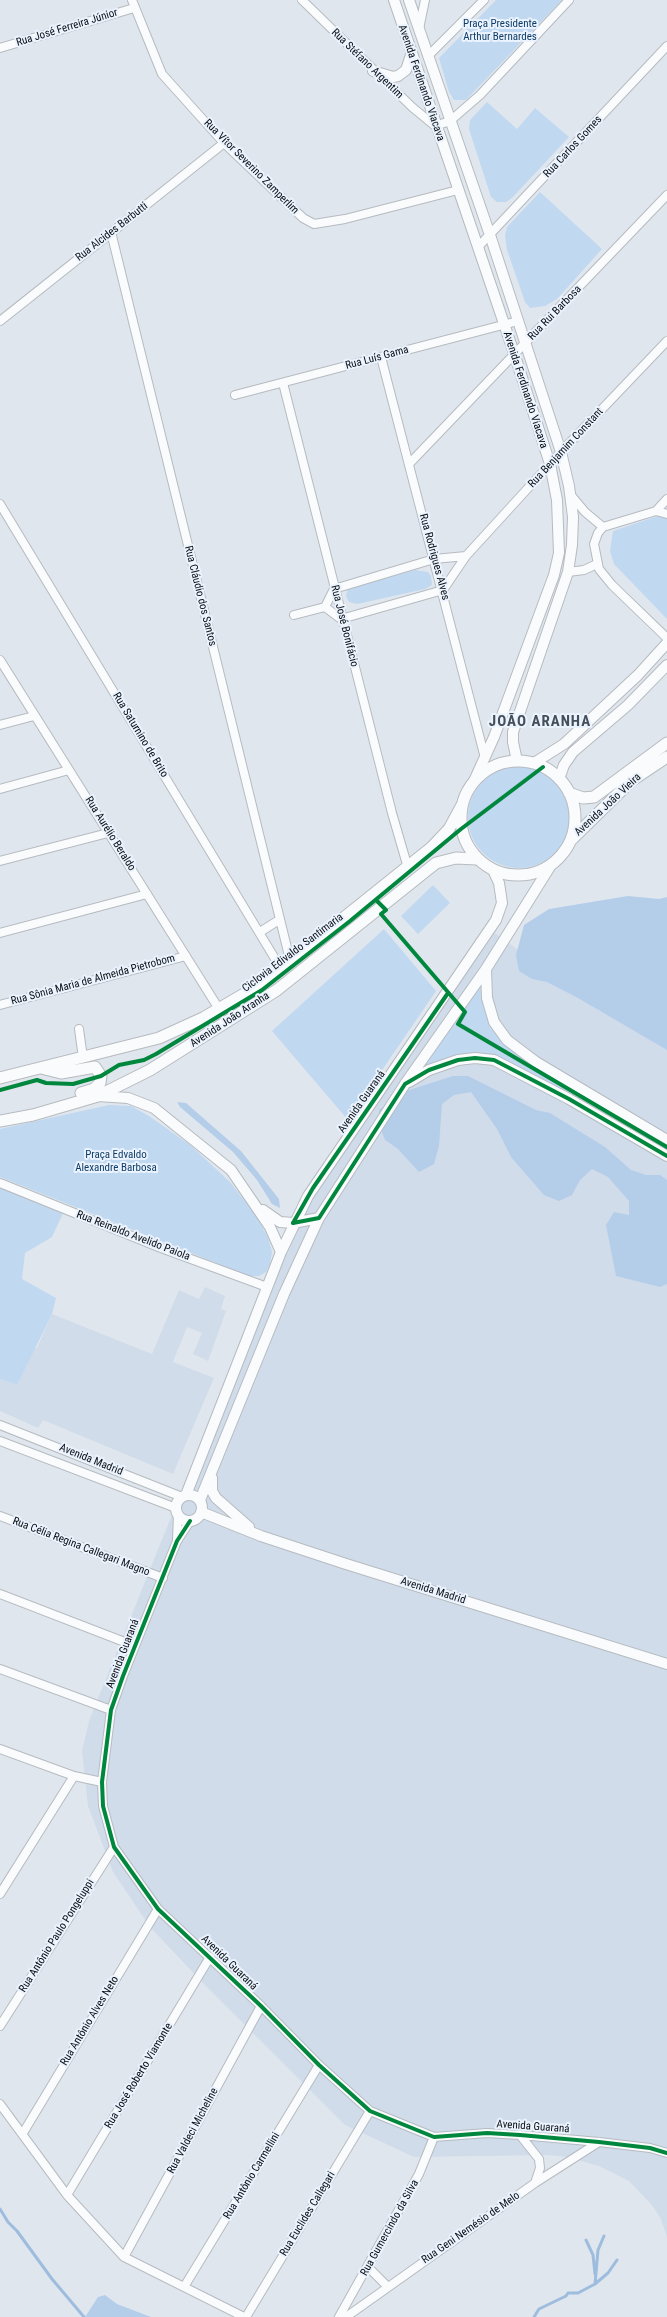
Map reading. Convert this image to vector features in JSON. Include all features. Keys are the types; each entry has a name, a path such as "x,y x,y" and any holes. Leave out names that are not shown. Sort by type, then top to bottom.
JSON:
{"main road":[{"name":"Avenida João Vieira","path":"569,793 583,798 594,797 667,743"},
{"name":"Avenida João Vieira","path":"570,841 631,781 667,757"},
{"path":"517,760 534,763 548,769 559,779 569,793 574,809 574,825 570,841 562,854 551,865 538,872 522,875 507,875 492,870 477,859 467,845 461,829 462,805 466,792 474,781 493,766 517,760"},
{"name":"Avenida João Aranha","path":"0,1078 159,1038 219,1009 261,984 280,967 408,868 438,841 462,805"},
{"name":"Avenida João Aranha","path":"0,1122 33,1115 98,1096 150,1070 277,990 436,863 456,858 477,859"},
{"path":"33,1115 41,1105 94,1089 100,1083 101,1076 96,1067 61,1073 41,1068"}],"street":[{"name":"Rua Stéfano Argentim","path":"302,0 373,71 435,126"},
{"name":"Avenida Ferdinando Viacava","path":"394,0 411,55 478,247 550,464 557,500 559,553 554,575 485,758 474,781"},
{"name":"Avenida Ferdinando Viacava","path":"409,0 490,235 561,452 570,494 572,545 568,572 513,732 512,742 517,760"},
{"path":"419,30 425,0"},
{"path":"428,56 484,0"},
{"path":"435,126 450,121 480,95 569,0"},
{"name":"Rua José Ferreira Júnior","path":"0,48 133,4"},
{"name":"Rua Vítor Severino Zamperlim","path":"133,4 162,74 224,143 302,218 314,224 345,219 458,190"},
{"name":"Rua Carlos Gomes","path":"478,247 667,46"},
{"path":"373,71 393,78 398,76 406,70 411,55"},
{"name":"Rua Alcides Barbutti","path":"0,321 224,143"},
{"name":"Rua Rui Barbosa","path":"410,464 667,196"},
{"name":"Rua Cláudio dos Santos","path":"111,232 290,960"},
{"name":"Rua Luís Gama","path":"236,395 518,321"},
{"name":"Rua Benjamim Constant","path":"443,590 466,556 561,452 667,341"},
{"name":"Rua Rodrigues Alves","path":"381,356 443,590 485,758"},
{"name":"Rua José Bonifácio","path":"283,383 341,619 408,868"},
{"path":"570,494 584,512 603,527"},
{"path":"667,499 656,511 603,527 598,533 594,544 597,564 612,585 667,638"},
{"name":"Rua Saturnino de Brito","path":"0,504 280,967"},
{"path":"656,511 667,514"},
{"path":"326,607 334,589 434,559 466,556"},
{"path":"568,572 584,570 597,564"},
{"path":"326,607 341,619 443,590"},
{"path":"294,615 326,607"},
{"path":"534,763 564,744 638,675 667,643"},
{"name":"Rua Aurélio Beraldo","path":"0,660 219,1009"},
{"path":"559,779 564,765 573,752 628,705 667,665"},
{"path":"0,725 34,716"},
{"path":"0,789 69,770"},
{"path":"0,861 108,832"},
{"path":"200,1500 194,1496 184,1496 177,1511 185,1520 190,1521 199,1516 202,1512 200,1500 216,1459 284,1294 319,1218 405,1084 486,969 551,865"},
{"name":"Avenida Guaraná","path":"184,1496 293,1223 313,1188 461,974 496,920 502,902 499,883 492,870"},
{"path":"0,933 147,894"},
{"path":"260,932 279,920"},
{"name":"Rua Sônia Maria de Almeida Pietrobom","path":"0,1005 186,956"},
{"path":"486,969 487,998 494,1022 507,1040 536,1062 667,1140"},
{"path":"79,1029 83,1058"},
{"path":"405,1084 429,1070 458,1060 475,1058 494,1060 569,1099 667,1156"},
{"path":"98,1096 128,1098 154,1108 231,1170 270,1227 281,1252"},
{"name":"Rua Reinaldo Avelido Paiola","path":"0,1183 161,1248 267,1287"},
{"path":"255,1204 280,1222 293,1223 319,1218"},
{"name":"Avenida Madrid","path":"0,1425 184,1496"},
{"name":"Avenida Madrid","path":"0,1442 177,1511"},
{"path":"216,1459 211,1481 212,1491 216,1498 242,1522 261,1536"},
{"name":"Avenida Guaraná","path":"177,1511 177,1541"},
{"name":"Avenida Madrid","path":"202,1512 261,1536 667,1664"},
{"name":"Rua Célia Regina Callegari Magno","path":"0,1516 163,1578"},
{"name":"Avenida Guaraná","path":"190,1521 177,1541 111,1710 102,1782 103,1806 114,1847 158,1909 261,2006 319,2065 370,2111 434,2137 487,2133 520,2135 650,2148 667,2153"},
{"path":"0,1594 135,1646"},
{"path":"0,1669 111,1710"},
{"path":"1,1752 74,1776 102,1782"},
{"path":"0,1894 74,1776"},
{"name":"Rua Antônio Paulo Pongeluppi","path":"0,2026 114,1847"},
{"name":"Rua Antônio Alves Neto","path":"23,2133 158,1909"},
{"name":"Rua José Roberto Viamonte","path":"68,2195 210,1957"},
{"name":"Rua Valdeci Micheline","path":"124,2257 261,2006"},
{"name":"Rua Antônio Carmellini","path":"184,2287 319,2065"},
{"path":"0,2104 68,2195 124,2257 245,2317"},
{"name":"Rua Euclides Callegari","path":"245,2317 370,2111"},
{"name":"Avenida Guaraná","path":"520,2135 539,2159 540,2168 535,2183"},
{"name":"Rua Gumercindo da Silva","path":"340,2317 419,2174 434,2137"},
{"name":"Rua Geni Nemésio de Melo","path":"346,2317 387,2286 535,2183 599,2142"},
{"path":"368,2267 387,2286"}],"shaded area":[{"path":"628,896 659,899 667,897 667,1050 578,998 547,982 532,979 519,971 516,955 524,925 549,909"},
{"path":"495,933 600,1011 667,1042 667,2237 661,2219 652,2205 629,2181 599,2166 567,2157 548,2155 414,2157 345,2125 201,1981 150,1927 113,1872 88,1806 82,1751 89,1721 278,1251 300,1209"},
{"path":"453,1076 468,1076 536,1110 550,1113 605,1147 631,1170 646,1175 660,1175 667,1180 667,1284 660,1287 616,1276 606,1225 614,1212 629,1215 629,1201 608,1177 592,1169 580,1180 572,1195 559,1201 544,1195 511,1157 497,1129 471,1092 454,1095 442,1104 439,1146 434,1164 419,1172 398,1149 385,1140 379,1124 379,1110 403,1092"},
{"path":"177,1102 186,1103 241,1151 279,1199 280,1208 272,1204 257,1180 233,1152 180,1107"},
{"path":"205,1287 225,1296 221,1309 226,1311 208,1361 193,1354 202,1333 187,1327 173,1362 214,1378 173,1474 43,1420 38,1428 0,1411 0,1379 17,1385 21,1373 33,1349 37,1348 52,1314 152,1354 179,1290 199,1299"},
{"path":"105,2295 117,2304 151,2317 85,2317 98,2297"}],"green space":[{"name":"Praça Presidente Arthur Bernardes","path":"496,0 562,0 466,100 454,100 449,92 439,58"},
{"path":"487,102 517,129 535,108 569,137 512,198 506,202 497,202 491,197 469,129 470,120"},
{"path":"540,192 602,249 557,299 545,306 530,308 525,302 507,250 505,236 507,227"},
{"path":"658,516 667,518 667,619 614,564 610,551 613,531"},
{"path":"416,570 428,572 431,576 432,585 425,589 357,604 349,602 346,596 348,588"},
{"path":"519,766 538,770 555,781 566,798 570,817 566,836 555,853 538,864 519,868 500,864 483,853 472,836 468,817 472,798 483,781 500,770"},
{"path":"433,885 450,903 418,934 401,916"},
{"path":"384,929 436,991 348,1120 272,1031"},
{"path":"480,984 481,999 489,1024 502,1043 520,1057 567,1084 565,1091 562,1092 494,1057 420,1070"},
{"name":"Praça Edvaldo Alexandre Barbosa","path":"109,1105 131,1106 149,1116 190,1145 230,1182 254,1213 268,1237 272,1252 270,1264 266,1272 259,1276 249,1276 0,1177 0,1129"},
{"path":"0,1183 65,1209 52,1237 25,1253 22,1279 56,1298 52,1314 17,1385 0,1379"}],"waterway":[{"path":"0,2209 8,2222 17,2231 52,2279 84,2317"},
{"path":"595,2284 598,2250 604,2236"},
{"path":"586,2240 593,2255 595,2274"},
{"path":"534,2317 539,2309 566,2296 568,2293 578,2293 595,2284 608,2273 617,2260"}],"cycle path":[{"name":"Ciclovia Edivaldo Santimaria","path":"0,1090 37,1080 46,1083 73,1084 101,1076 119,1065 144,1060 156,1054 262,990 350,921 461,829 543,767"},
{"path":"376,900 386,910 381,914 465,1012 458,1024 667,1147"},
{"path":"293,1223 313,1188 448,993"},
{"path":"293,1223 319,1218 405,1084 429,1070 458,1060 475,1058 494,1060 569,1099 667,1156"},
{"path":"190,1521 177,1541 111,1710 102,1782 103,1806 114,1847 158,1909 261,2006 319,2065 370,2111 434,2137 487,2133 520,2135 650,2148 667,2153"}],"district":[{"name":"JOÃO ARANHA","path":"540,722"}]}
